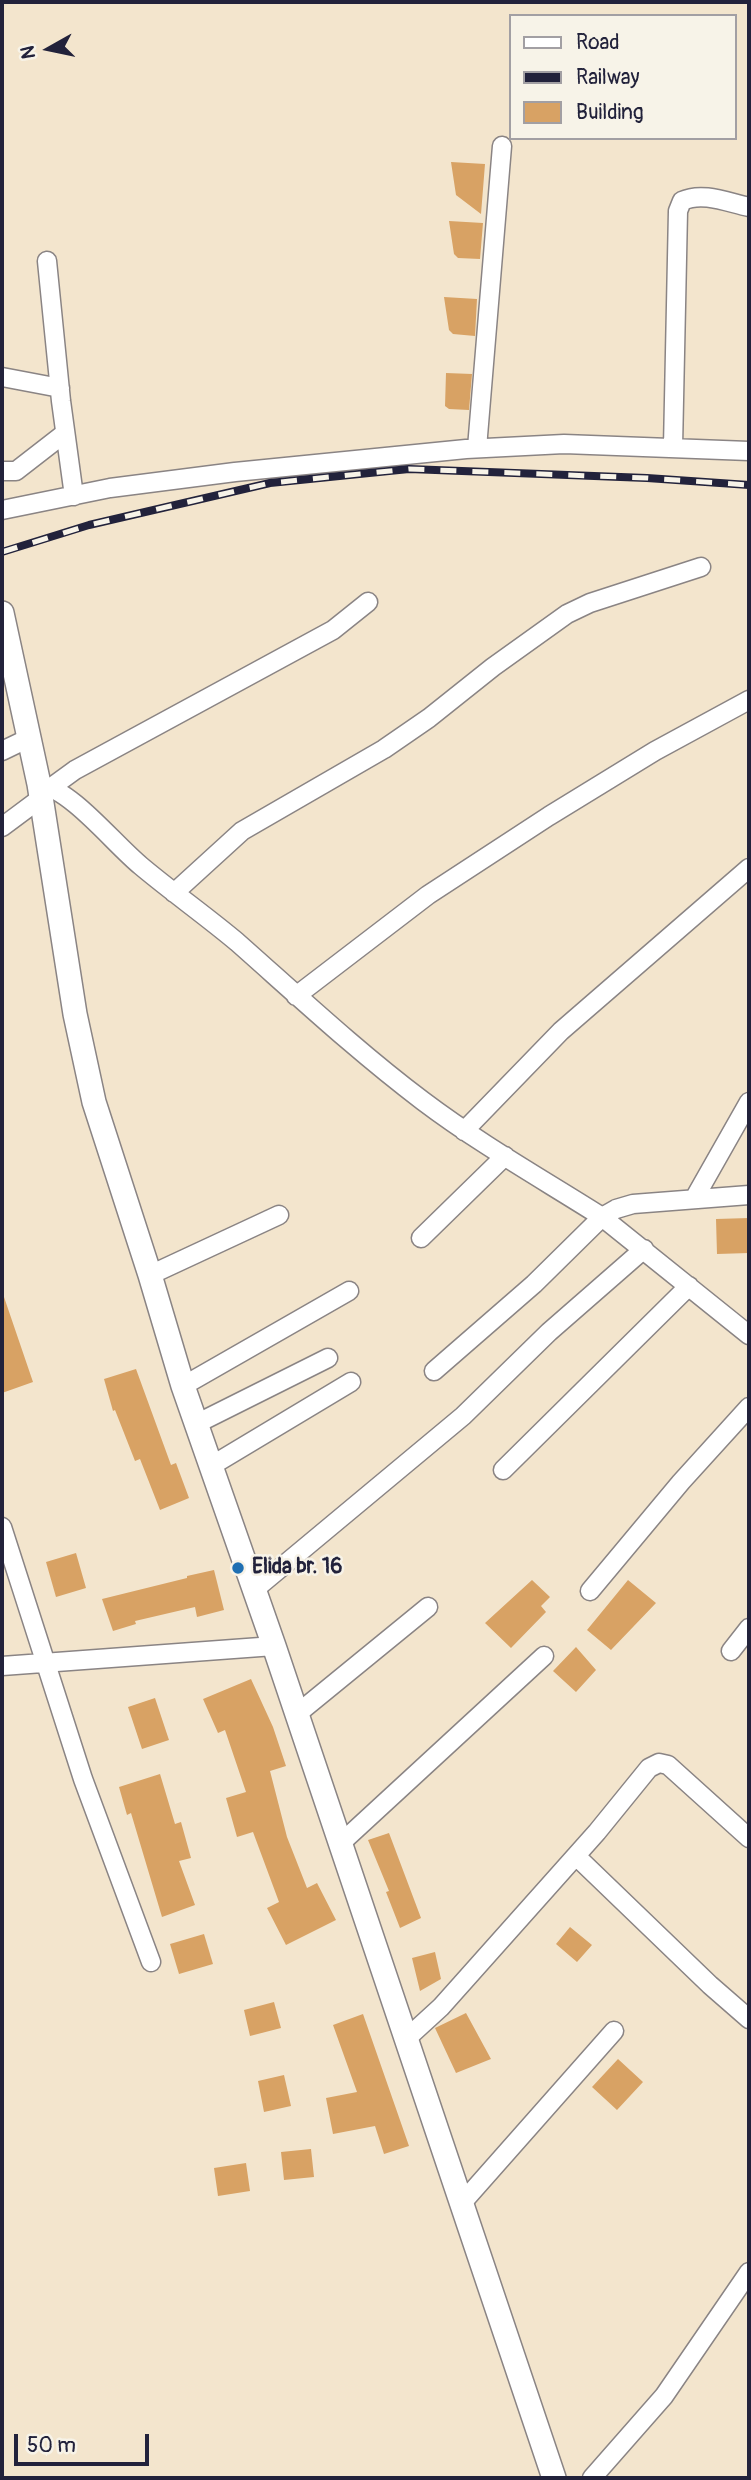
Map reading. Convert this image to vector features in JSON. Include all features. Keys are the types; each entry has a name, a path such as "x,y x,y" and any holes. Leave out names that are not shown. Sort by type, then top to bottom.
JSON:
{"main road":[{"path":"2,613 29,738 44,789 75,1014 91,1090 183,1386 341,1843 554,2478"}],"street":[{"path":"477,448 502,146"},
{"path":"673,447 678,211 682,201 690,197 710,198 749,207"},
{"path":"47,261 74,496"},
{"path":"2,377 60,388"},
{"path":"2,471 16,471 65,433"},
{"path":"2,510 110,488 235,472 477,448 564,444 749,451"},
{"path":"174,894 243,831 384,749 567,614 654,580 701,567"},
{"path":"2,827 44,789 333,630 368,602"},
{"path":"296,996 428,895 538,823 654,751 749,700"},
{"path":"2,751 29,738"},
{"path":"44,789 77,806 125,853 235,940 296,996 422,1101 602,1217 749,1335"},
{"path":"464,1130 561,1031 749,868"},
{"path":"694,1199 749,1102"},
{"path":"421,1238 505,1156"},
{"path":"434,1371 534,1284 602,1217 616,1209 633,1204 749,1195"},
{"path":"150,1275 279,1215"},
{"path":"254,1590 463,1416 549,1332 644,1249"},
{"path":"503,1470 689,1286"},
{"path":"183,1386 349,1291"},
{"path":"197,1424 328,1358"},
{"path":"211,1466 351,1382"},
{"path":"590,1591 749,1407"},
{"path":"2,1527 83,1779 151,1962"},
{"path":"297,1714 428,1607"},
{"path":"732,1651 749,1628"},
{"path":"2,1666 274,1646"},
{"path":"341,1843 544,1656"},
{"path":"406,2039 441,2007 576,1856 649,1768 659,1763 668,1765 749,1838"},
{"path":"576,1856 749,2019"},
{"path":"462,2203 614,2031"},
{"path":"592,2478 664,2396 749,2272"}],"building":[{"path":"451,162 485,164 481,214 456,195"},
{"path":"449,221 483,223 480,259 458,258 454,254"},
{"path":"444,297 477,299 475,336 453,334 449,330"},
{"path":"446,373 472,374 469,410 449,409 445,406"},
{"path":"749,1218 749,1253 717,1254 716,1219"},
{"path":"2,1297 33,1382 2,1393"},
{"path":"136,1369 171,1465 176,1463 189,1498 160,1510 140,1459 135,1461 115,1410 113,1411 104,1379"},
{"path":"76,1553 86,1588 56,1597 46,1562"},
{"path":"214,1570 224,1610 197,1617 195,1607 135,1621 136,1624 113,1631 102,1599"},
{"path":"532,1580 550,1597 541,1606 546,1612 511,1648 485,1623"},
{"path":"628,1580 656,1603 611,1650 587,1630"},
{"path":"576,1647 596,1670 576,1692 553,1671"},
{"path":"251,1679 273,1727 286,1766 270,1771 287,1837 307,1888 317,1883 336,1920 286,1945 267,1908 279,1902 253,1832 237,1837 226,1798 246,1792 225,1730 218,1733 203,1699"},
{"path":"155,1698 169,1740 142,1749 128,1707"},
{"path":"160,1774 175,1824 181,1822 191,1858 179,1861 195,1905 162,1917 131,1813 127,1815 119,1787"},
{"path":"389,1833 421,1918 400,1928 386,1892 389,1891 368,1840"},
{"path":"570,1927 592,1945 577,1962 556,1944"},
{"path":"204,1934 213,1964 179,1974 170,1944"},
{"path":"435,1952 441,1979 420,1991 412,1958"},
{"path":"274,2002 281,2028 250,2036 244,2010"},
{"path":"466,2013 491,2059 456,2073 435,2028"},
{"path":"363,2014 409,2146 384,2154 375,2126 333,2134 326,2098 357,2092 333,2025"},
{"path":"618,2059 643,2082 617,2110 592,2087"},
{"path":"284,2075 291,2106 264,2112 258,2081"},
{"path":"311,2149 314,2177 284,2180 281,2152"},
{"path":"246,2163 250,2191 218,2196 214,2168"}],"railway":[{"path":"2,552 89,525 270,483 409,469 647,478 749,485"}],"place":[{"name":"Elida br. 16","path":"238,1568"}]}
